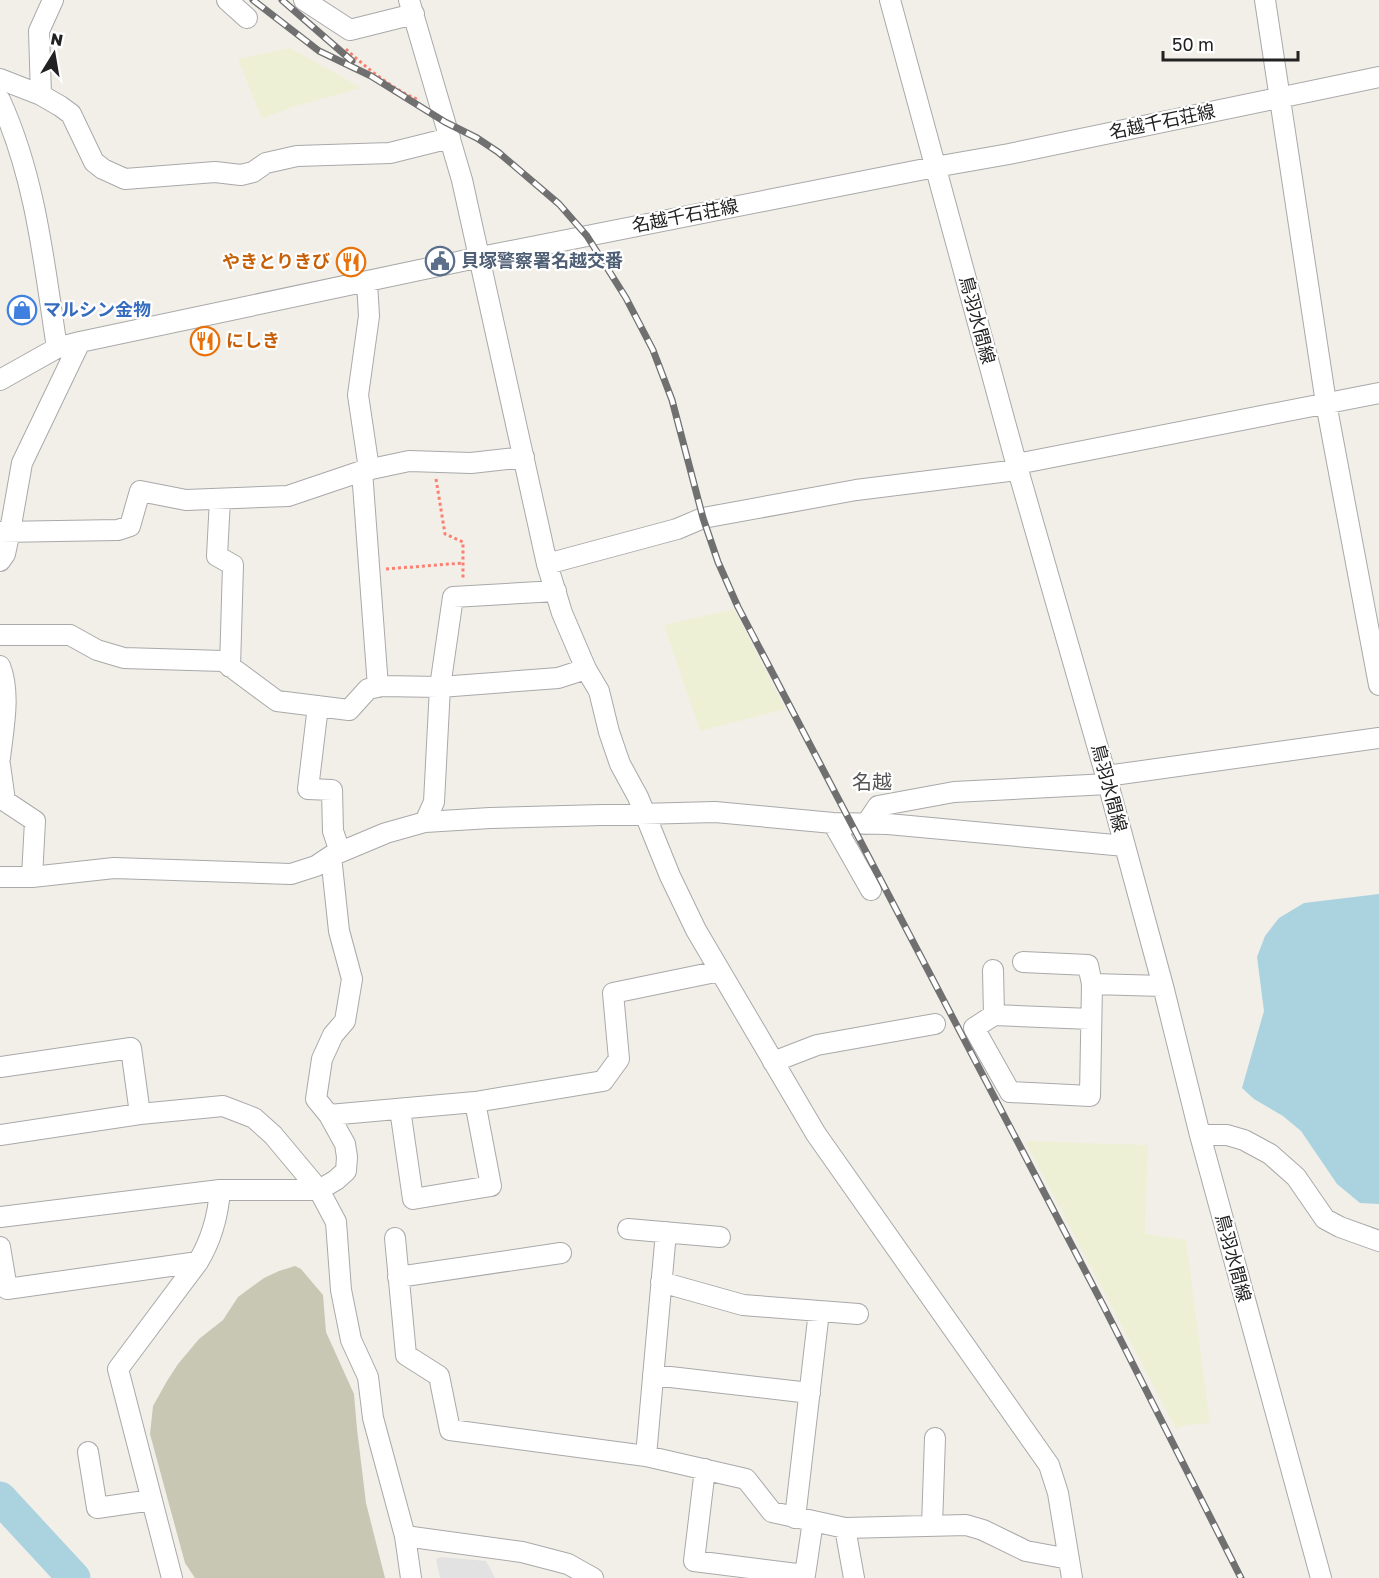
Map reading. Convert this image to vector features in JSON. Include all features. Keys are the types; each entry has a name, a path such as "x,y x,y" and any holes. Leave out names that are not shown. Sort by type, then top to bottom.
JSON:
{"street":[{"path":"41,95 39,31 53,0"},
{"path":"227,0 247,18"},
{"path":"304,0 350,30 411,7 462,180 481,257 547,564 562,613 586,669 599,691 620,764 638,797 670,876 696,930 816,1134 1049,1465 1058,1493 1071,1568"},
{"name":"鳥羽水間線","path":"890,0 1018,467 1107,780 1163,986 1200,1135 1321,1578"},
{"path":"1264,0 1326,403 1379,685"},
{"name":"名越千石荘線","path":"0,380 57,348 80,342 481,257 1021,152 1379,77"},
{"path":"0,79 41,95 71,114 94,162 125,179 215,172 242,175 253,172 266,163 297,156 390,153 450,138"},
{"path":"0,100 12,128 34,199 57,348"},
{"path":"368,282 369,316 358,395 366,470 378,687"},
{"path":"0,561 5,554 5,531 22,463 80,342"},
{"path":"547,564 677,529 703,518 856,490 1018,467 1379,393"},
{"path":"5,531 118,531 130,526 140,491 186,500 288,496 366,470 409,461 471,463 524,457"},
{"path":"219,499 217,556 233,565 230,667"},
{"path":"425,822 434,802 440,687 453,597 556,591"},
{"path":"0,635 70,635 98,650 124,658 223,661 277,701 349,710 368,689 378,687 440,687 558,678 586,669"},
{"path":"0,666 5,705 0,758"},
{"path":"0,1217 220,1190 318,1190 336,1180 346,1171 345,1144 329,1115 316,1099 322,1059 333,1035 345,1021 352,979 339,931 332,790 308,789 318,706"},
{"path":"866,824 878,806 954,792 1107,780 1379,738"},
{"path":"0,765 6,801 35,821 32,877"},
{"path":"0,877 32,877 114,868 291,874 316,866 335,854 386,833 425,822 489,818 715,812 833,823 888,824 1125,846"},
{"path":"833,823 871,890"},
{"path":"1023,962 1088,964 1092,984 1090,1096 1010,1092 974,1028 994,1015 1091,1019"},
{"path":"993,970 994,1015"},
{"path":"329,1115 476,1102 603,1081 619,1059 613,993 720,971"},
{"path":"1092,984 1163,986"},
{"path":"773,1062 817,1045 935,1024"},
{"path":"0,1066 131,1048 141,1114"},
{"path":"400,1108 413,1199 491,1186 476,1102"},
{"path":"0,1135 141,1114 223,1107 254,1118 273,1135 318,1190 336,1222 341,1290 351,1340 368,1377 373,1418 405,1536 411,1578"},
{"path":"1200,1135 1227,1135 1244,1140 1270,1154 1296,1177 1325,1219 1379,1241"},
{"path":"172,1578 118,1369 209,1244 218,1212 220,1190"},
{"path":"628,1229 720,1237"},
{"path":"646,1456 666,1232"},
{"path":"395,1238 405,1355 439,1376 450,1430 646,1456 746,1479 772,1512 844,1528 966,1525 983,1530 1026,1551 1071,1568"},
{"path":"0,1247 7,1289 198,1262"},
{"path":"398,1278 561,1253"},
{"path":"662,1282 742,1305 858,1314"},
{"path":"705,1469 694,1561 805,1575 804,1520 810,1394 819,1311"},
{"path":"653,1375 810,1394"},
{"path":"932,1526 935,1438"},
{"path":"88,1452 97,1508 152,1500"},
{"path":"844,1528 854,1578"},
{"path":"405,1536 522,1552 568,1564 594,1578"}],"path":[{"path":"345,48 358,60 418,100 437,96"},
{"path":"434,461 445,534 463,542 463,596"},
{"path":"370,571 463,563"}],"shaded area":[{"path":"290,48 361,88 292,107 262,119 238,59"},
{"path":"734,609 785,709 700,731 664,625"},
{"path":"1025,1141 1148,1145 1145,1234 1186,1240 1210,1423 1184,1425 1176,1429"},
{"path":"295,1266 301,1269 323,1295 326,1332 354,1394 366,1503 385,1578 195,1578 185,1563 150,1434 153,1406 178,1364 199,1339 223,1320 238,1297 264,1278"},
{"path":"441,1557 486,1561 495,1578 440,1578 436,1559"}],"water":[{"path":"1379,894 1379,1204 1360,1203 1337,1184 1301,1131 1283,1116 1254,1099 1242,1088 1264,1011 1257,957 1265,936 1279,918 1304,903"}],"waterway":[{"path":"0,1498 74,1578"}],"railway":[{"path":"253,0 319,51 371,76 498,152 559,204 587,236 626,298 653,350 672,400 703,518 718,562 738,607 1103,1305 1241,1578"},
{"path":"282,0 352,61"}],"place":[{"name":"貝塚警察署名越交番","path":"440,261"},
{"name":"やきとりきび","path":"351,262"},
{"name":"マルシン金物","path":"22,310"},
{"name":"にしき","path":"205,341"}],"district":[{"name":"名越","path":"872,782"}]}
